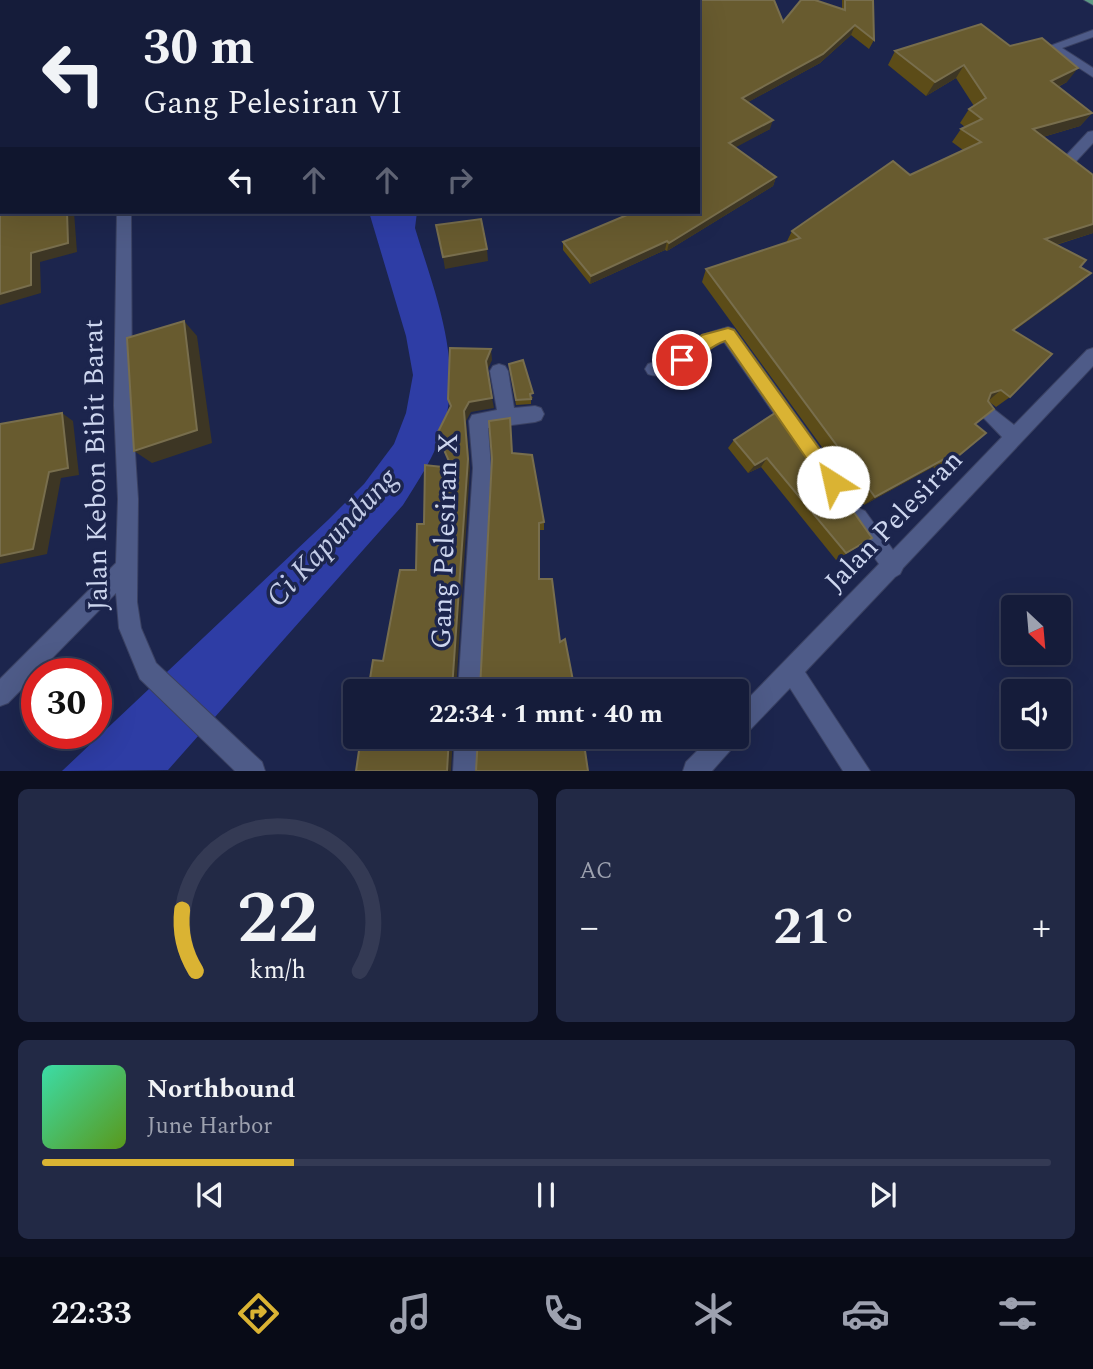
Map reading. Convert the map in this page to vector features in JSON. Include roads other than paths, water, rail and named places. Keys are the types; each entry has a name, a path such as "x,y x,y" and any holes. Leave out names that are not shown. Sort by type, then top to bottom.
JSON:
{"street":[{"path":"1093,33 1053,47 1093,73"},
{"path":"1064,166 1093,135"},
{"name":"Jalan Kebon Bibit Barat","path":"124,214 123,406 128,499 126,602 130,628 149,671 253,771"},
{"path":"654,369 682,360 708,340 728,334 893,567"},
{"name":"Jalan Pelesiran","path":"749,714 893,567 1093,355"},
{"path":"499,371 507,417"},
{"path":"986,411 1015,437"},
{"name":"Gang Pelesiran X","path":"470,679 482,468 478,421 536,414"},
{"path":"0,695 127,567"},
{"path":"791,670 858,771"},
{"path":"465,771 466,749"},
{"path":"695,771 716,749"}],"water":[{"name":"Ci Kapundung","path":"370,214 417,214 415,228 444,327 450,378 449,404 440,439 426,468 403,505 168,770 62,771 85,749 112,749 112,724 364,484 394,444 406,413 413,375 406,336"}]}
